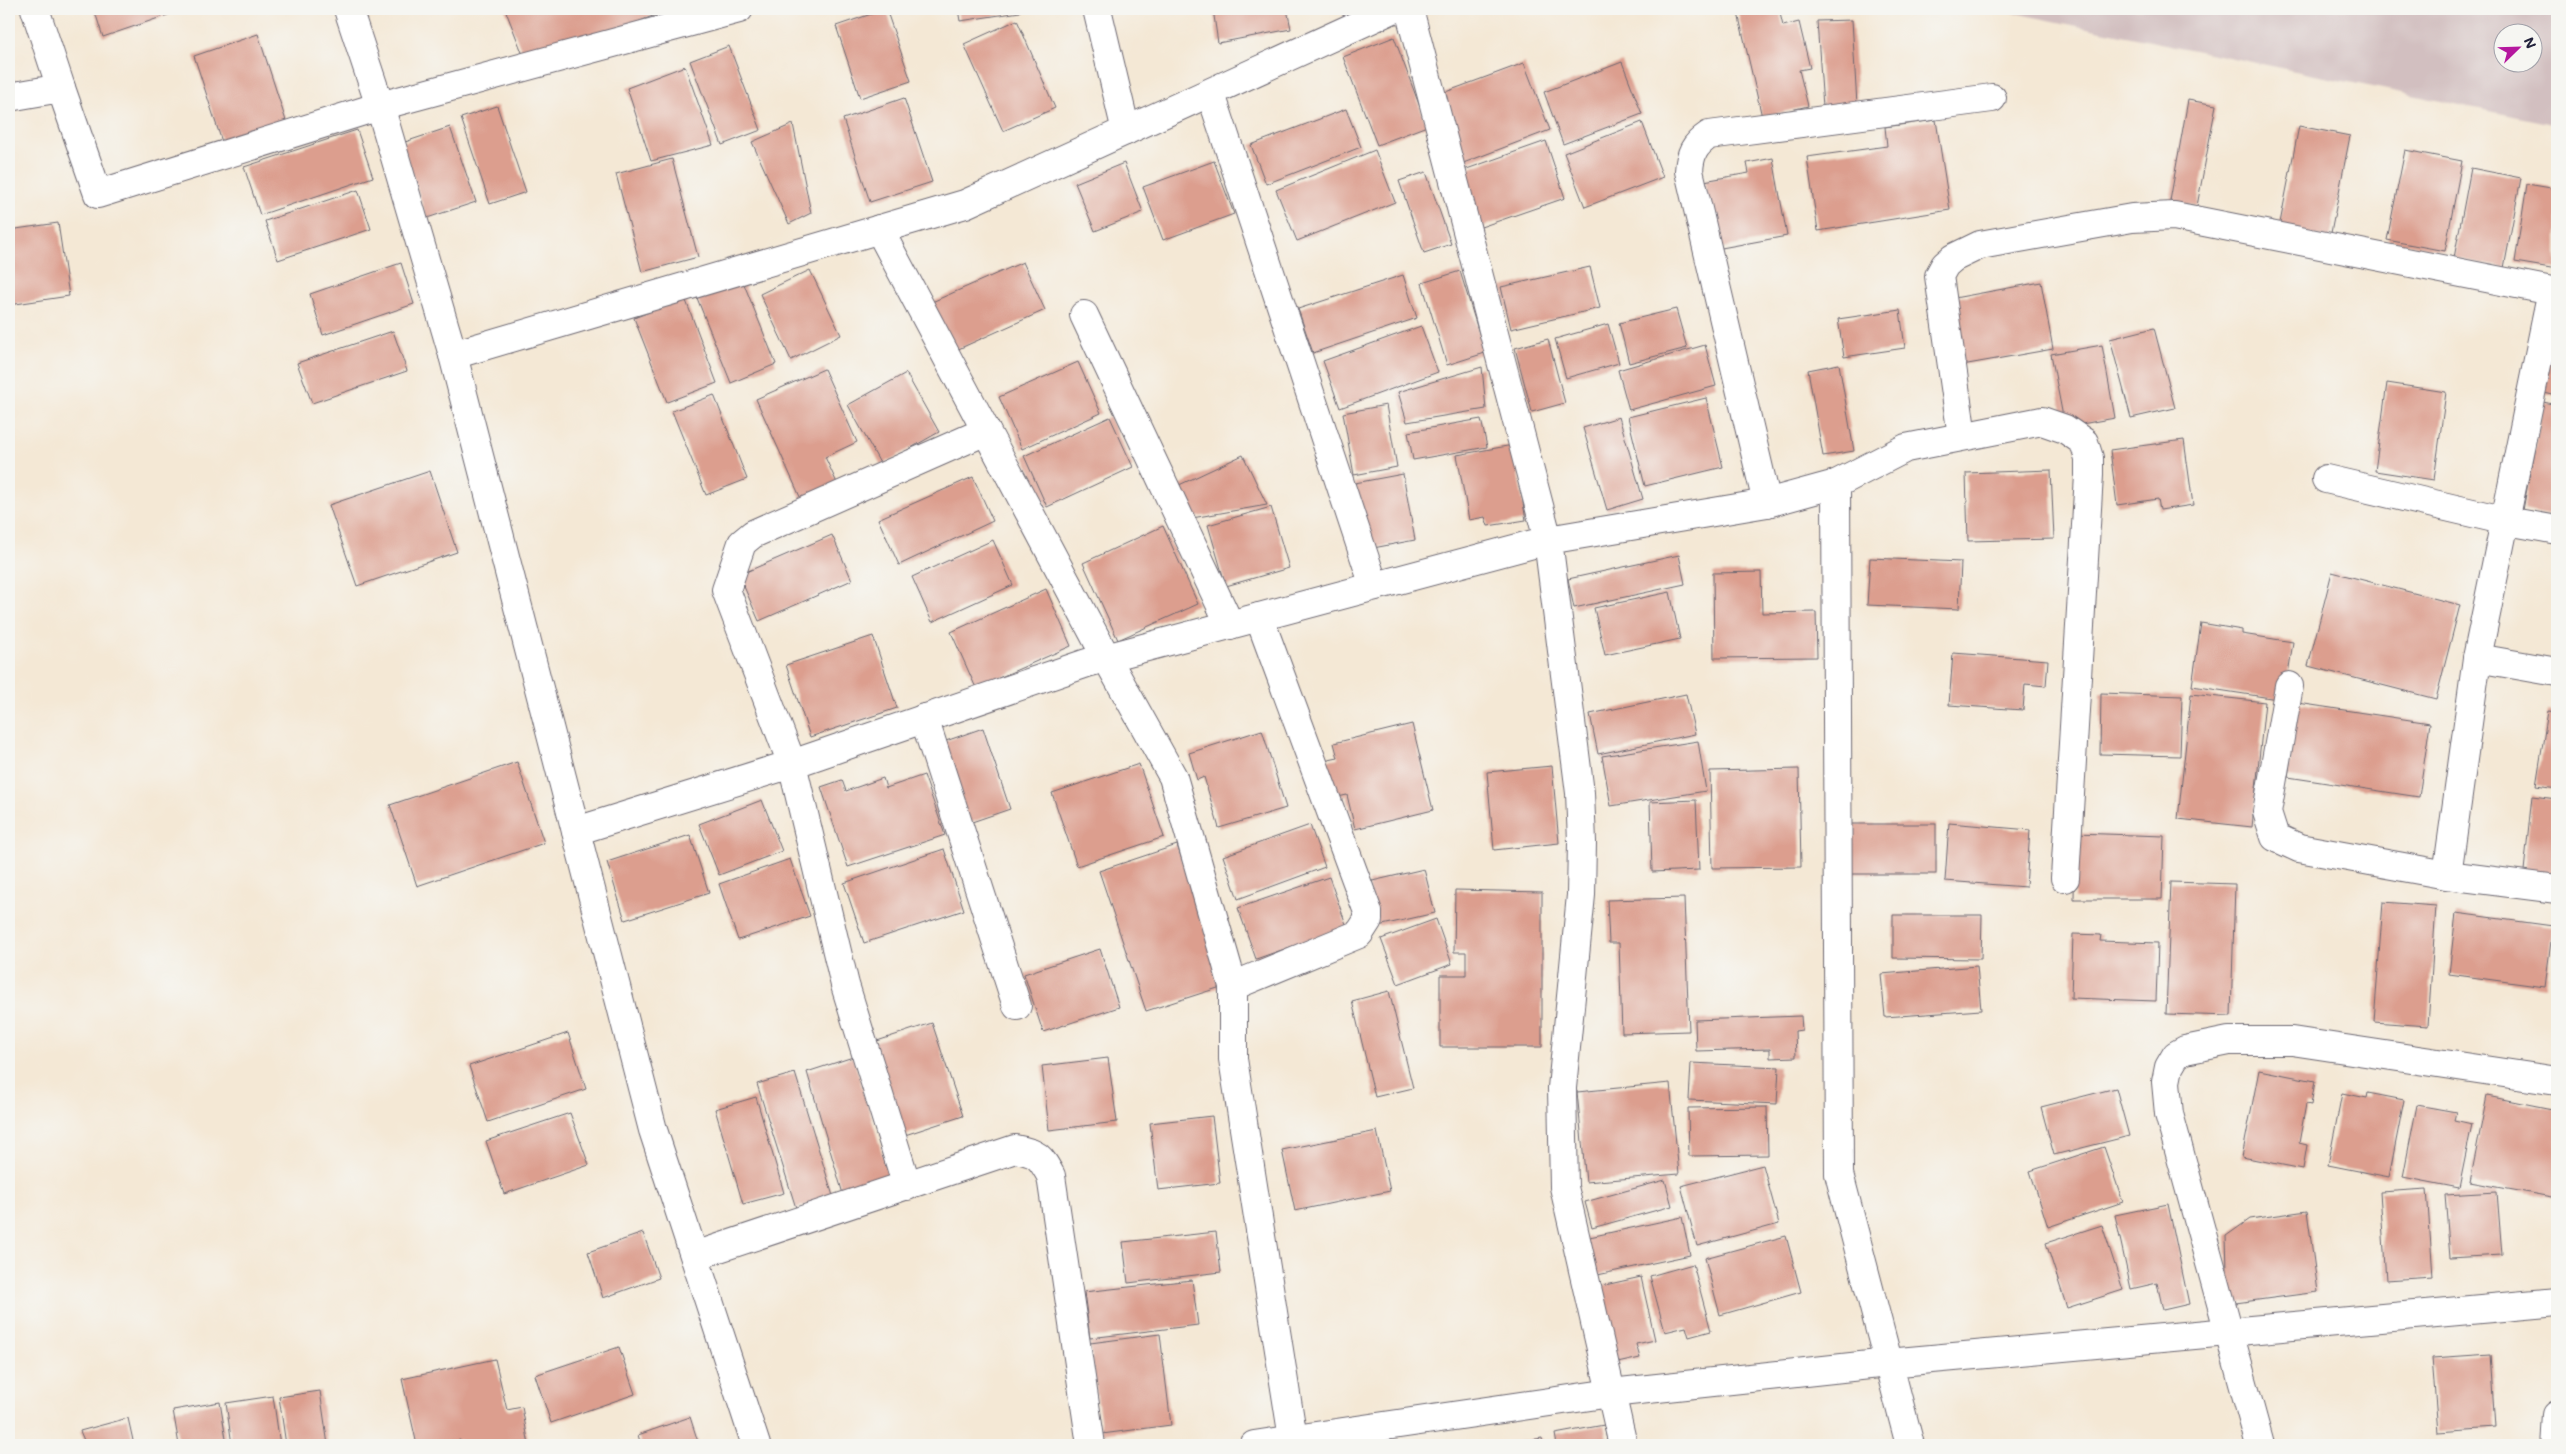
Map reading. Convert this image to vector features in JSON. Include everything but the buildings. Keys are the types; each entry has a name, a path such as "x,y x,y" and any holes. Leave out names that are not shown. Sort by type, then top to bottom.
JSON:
{"street":[{"path":"35,9 98,194 380,106 739,9"},
{"path":"348,9 380,106 453,355 653,1130 756,1445"},
{"path":"1097,9 1126,131"},
{"path":"453,355 965,204 1211,94 1393,9"},
{"path":"1409,9 1548,540 1580,793 1582,842 1581,895 1562,1088 1564,1187 1623,1445"},
{"path":"9,97 61,88"},
{"path":"1211,94 1374,586"},
{"path":"1768,502 1689,171 1690,157 1697,144 1709,136 1992,98"},
{"path":"1962,436 1939,276 1946,265 1954,258 1980,246 2132,218 2174,216 2555,292 2477,658 2447,875"},
{"path":"879,229 1106,657 1173,777 1233,986 1233,1059 1294,1442"},
{"path":"1084,315 1230,625"},
{"path":"576,831 792,764 1106,657 1548,540 1768,502 1836,484 1906,448 2048,421 2065,429 2084,442 2089,458 2065,878"},
{"path":"907,1186 845,985 792,764 726,590 742,544 753,534 986,431"},
{"path":"2326,479 2507,522 2557,530"},
{"path":"1836,484 1839,1174 1910,1445"},
{"path":"1233,986 1360,934 1368,920 1368,912 1259,617"},
{"path":"2477,658 2557,672"},
{"path":"2289,686 2267,812 2275,837 2299,848 2447,875 2557,889"},
{"path":"924,718 1017,1006"},
{"path":"2260,1445 2170,1114 2166,1082 2169,1067 2176,1055 2186,1050 2229,1041 2292,1041 2557,1081"},
{"path":"695,1256 1015,1149 1034,1152 1042,1160 1051,1176 1091,1445"},
{"path":"1254,1445 1294,1442 1611,1393 1888,1363 2557,1302"},
{"path":"2555,1445 2557,1415"}],"shaded area":[{"path":"1995,9 2557,9 2557,125"}]}
